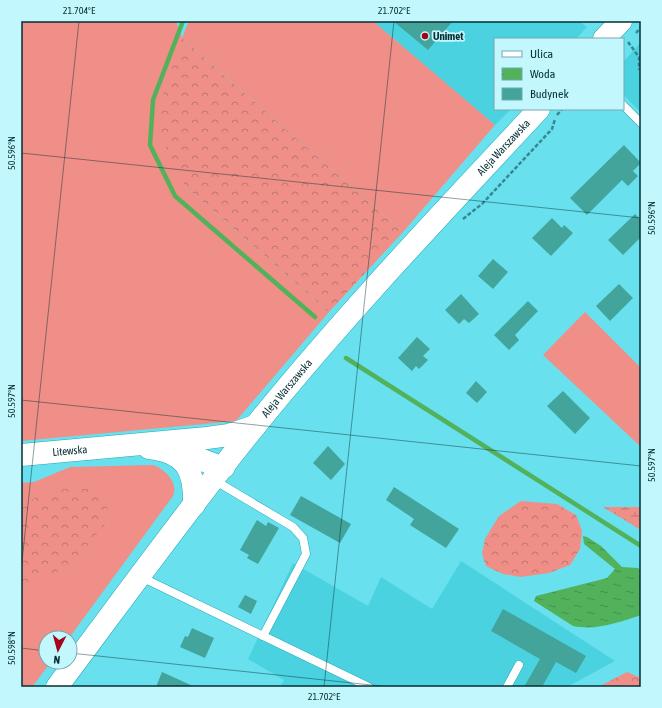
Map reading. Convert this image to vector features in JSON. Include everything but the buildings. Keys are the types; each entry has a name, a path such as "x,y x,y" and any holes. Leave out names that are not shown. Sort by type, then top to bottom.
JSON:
{"street":[{"path":"605,38 621,21"},
{"name":"Aleja Warszawska","path":"58,687 194,505 256,426 318,351 538,110"},
{"path":"118,447 229,435 256,426"},
{"path":"189,440 217,452 221,457 219,473"},
{"path":"118,447 147,448 194,455 211,464 219,473"},
{"name":"Litewska","path":"21,455 118,447"},
{"path":"170,452 183,460 188,467 194,486 194,505"}],"lane":[{"path":"624,106 641,123"},
{"path":"219,473 293,527 303,538 306,554 263,636"},
{"path":"140,577 369,687"},
{"path":"507,687 519,665"}],"path":[{"path":"628,42 639,57 639,70"}],"shaded area":[{"path":"373,21 579,21 587,27 577,38 494,38 494,110 510,110 495,125"},
{"path":"641,42 641,113 624,95 624,61"},
{"path":"461,561 615,661 567,687 280,687 284,680 248,659 293,563 368,606 381,577 432,609"}],"green space":[{"path":"21,21 176,21 182,38 185,186 329,312 236,421 21,441"},
{"path":"189,21 373,21 495,125 403,232 182,38"},
{"path":"182,38 403,232 329,312 185,186 162,139 159,107"},
{"path":"585,312 641,368 641,447 543,355"},
{"path":"153,465 158,467 170,477 174,486 173,496 75,630 38,630 38,670 45,670 32,687 21,687 21,483 34,482 70,467"},
{"path":"71,487 101,491 107,502 108,521 70,566 28,586 21,586 21,508 36,497"},
{"path":"521,501 557,504 576,515 582,531 580,549 570,565 549,573 521,577 503,574 486,566 482,554 485,539 499,516"},
{"path":"603,507 641,507 641,530"},
{"path":"627,672 641,678 641,687 598,687"}],"water":[{"path":"583,536 601,546 622,567 638,568 641,571 641,615 599,627 573,626 534,601 536,596 607,578 615,569 584,544"}],"waterway":[{"path":"183,21 153,100 150,145 175,196 315,317"},
{"path":"346,358 641,546"}],"place":[{"name":"Unimet","path":"425,36"}]}
